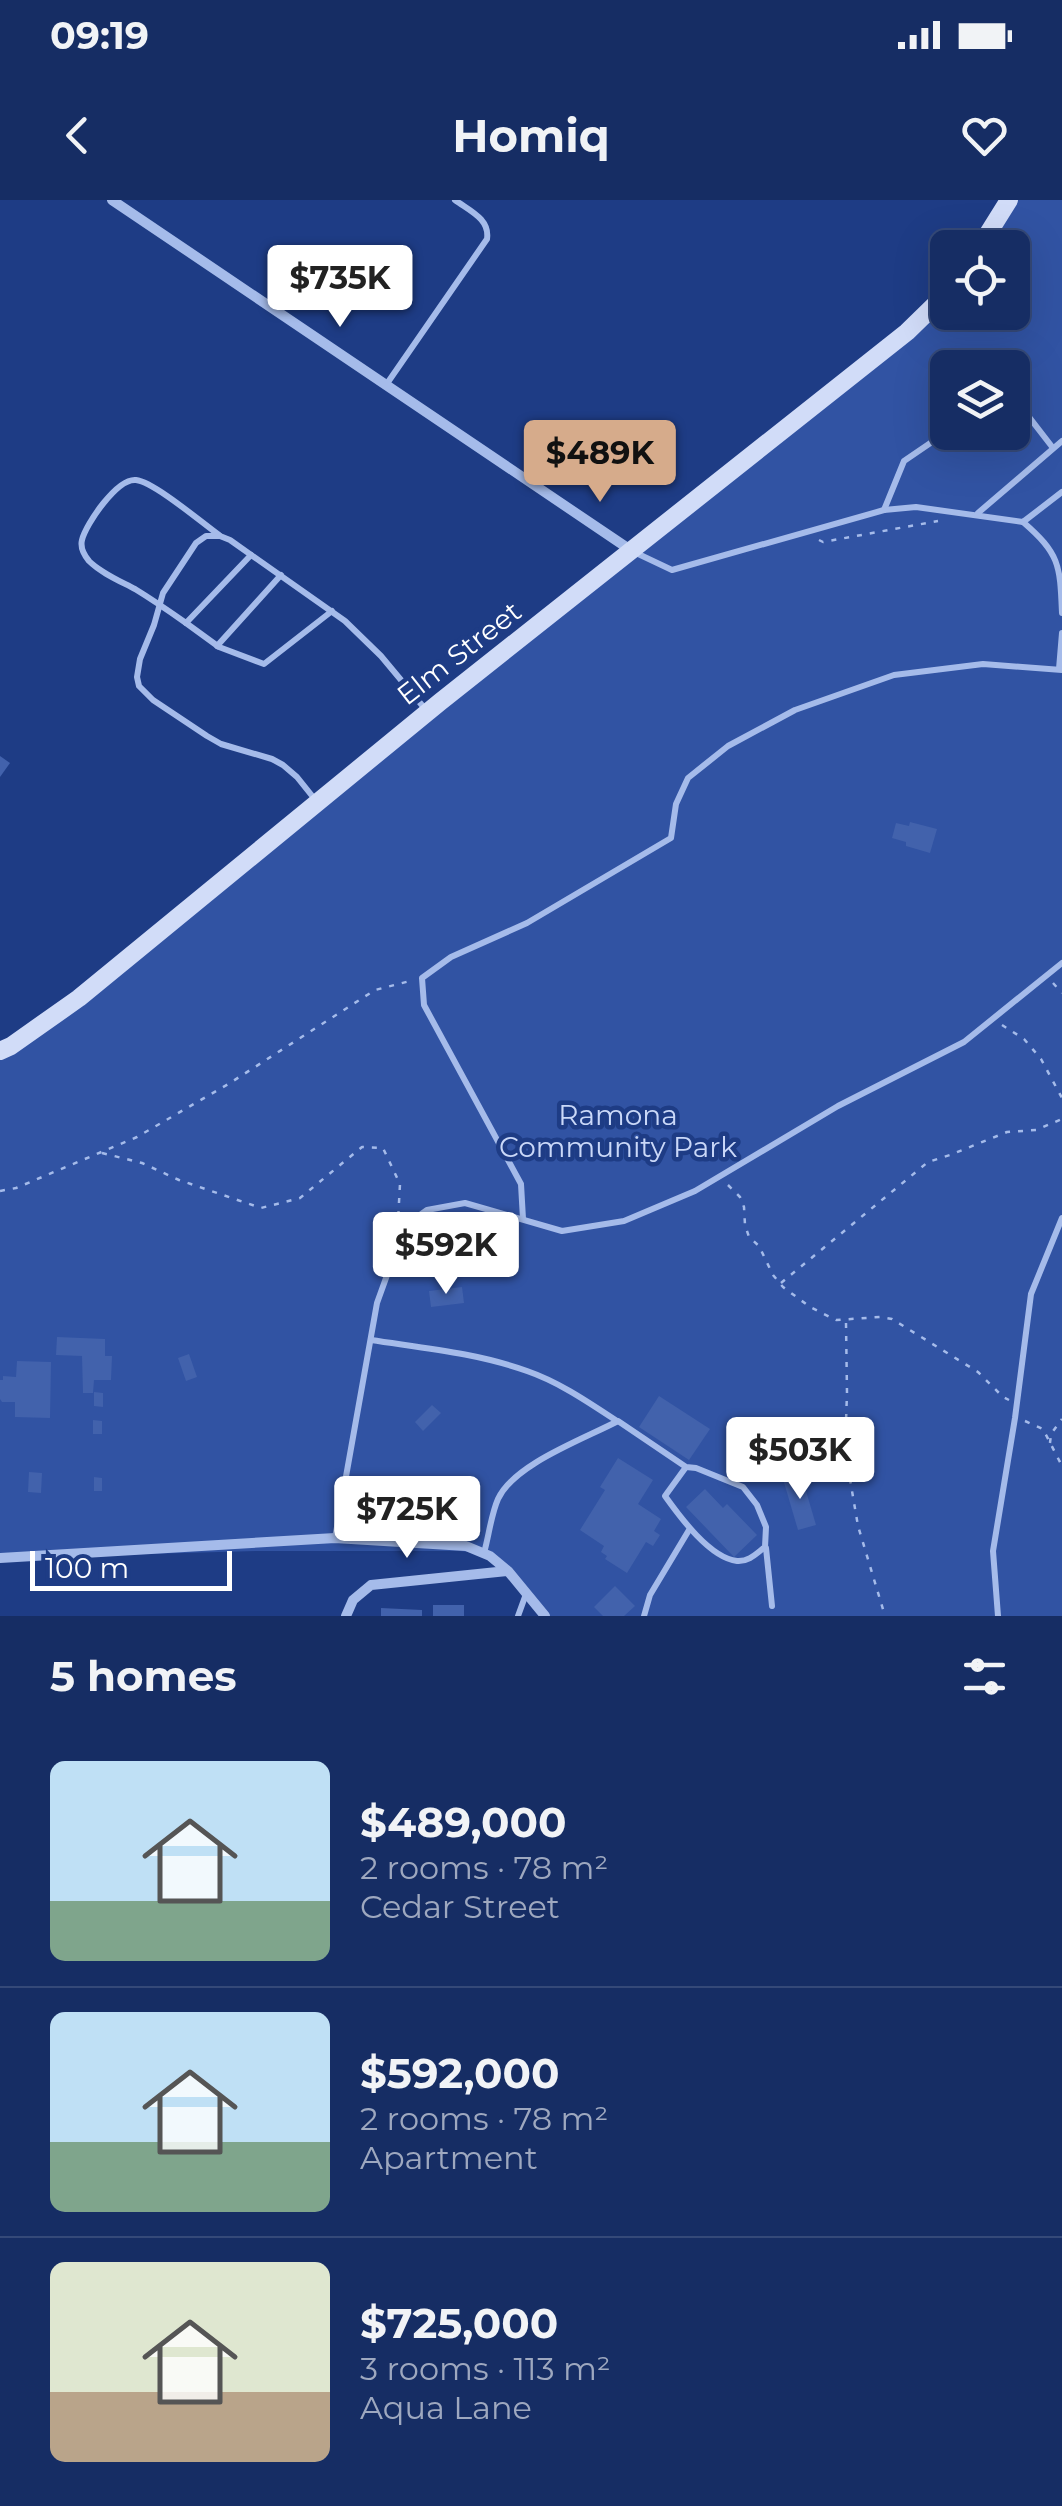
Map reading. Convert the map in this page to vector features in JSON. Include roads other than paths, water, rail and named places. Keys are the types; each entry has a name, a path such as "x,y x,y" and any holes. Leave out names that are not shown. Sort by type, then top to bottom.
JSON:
{"street":[{"path":"112,200 632,551"},
{"path":"990,230 1009,200"},
{"name":"Elm Street","path":"0,1050 80,998 428,712 907,332 930,310"},
{"path":"0,1558 335,1538 466,1546 508,1570 545,1616"},
{"path":"346,1616 353,1600 371,1585 508,1570"}],"lane":[{"path":"386,384 487,239 486,223 455,200"},
{"path":"1030,418 1053,448"},
{"path":"977,514 1062,441"},
{"path":"884,510 904,461 930,443"},
{"path":"332,611 264,664 218,646 160,604 101,570 87,560 82,538 112,492 129,480 140,480 332,611 372,647 428,712"},
{"path":"1023,522 1062,492"},
{"path":"632,551 672,570 884,510 916,507 977,514 1023,522 1048,543 1060,574 1062,613"},
{"path":"220,536 206,536 196,543 163,593 140,659 136,677 139,686 153,700 221,744 283,765 317,804"},
{"path":"186,624 252,555"},
{"path":"218,646 281,575"},
{"path":"522,1219 522,1184 424,1005 422,978 451,957 527,923 671,838 676,804 688,778 728,746 795,710 894,675 983,664 1061,670 1062,633"},
{"path":"335,1538 377,1303 409,1222 427,1210 465,1203 562,1231 624,1220 695,1191 838,1106 964,1042 1062,963"},
{"path":"998,1616 993,1551 1031,1294 1062,1218"},
{"path":"371,1340 452,1352 527,1370 560,1385 686,1467 742,1487 757,1505 766,1527 772,1606"},
{"path":"484,1554 499,1497 508,1483 522,1470 618,1422"},
{"path":"686,1467 665,1496 690,1530 736,1561 750,1559 766,1546"},
{"path":"644,1616 650,1596 690,1530"},
{"path":"518,1616 526,1593"}],"park label":[{"name":"Ramona Community Park","path":"618,1131"}]}
